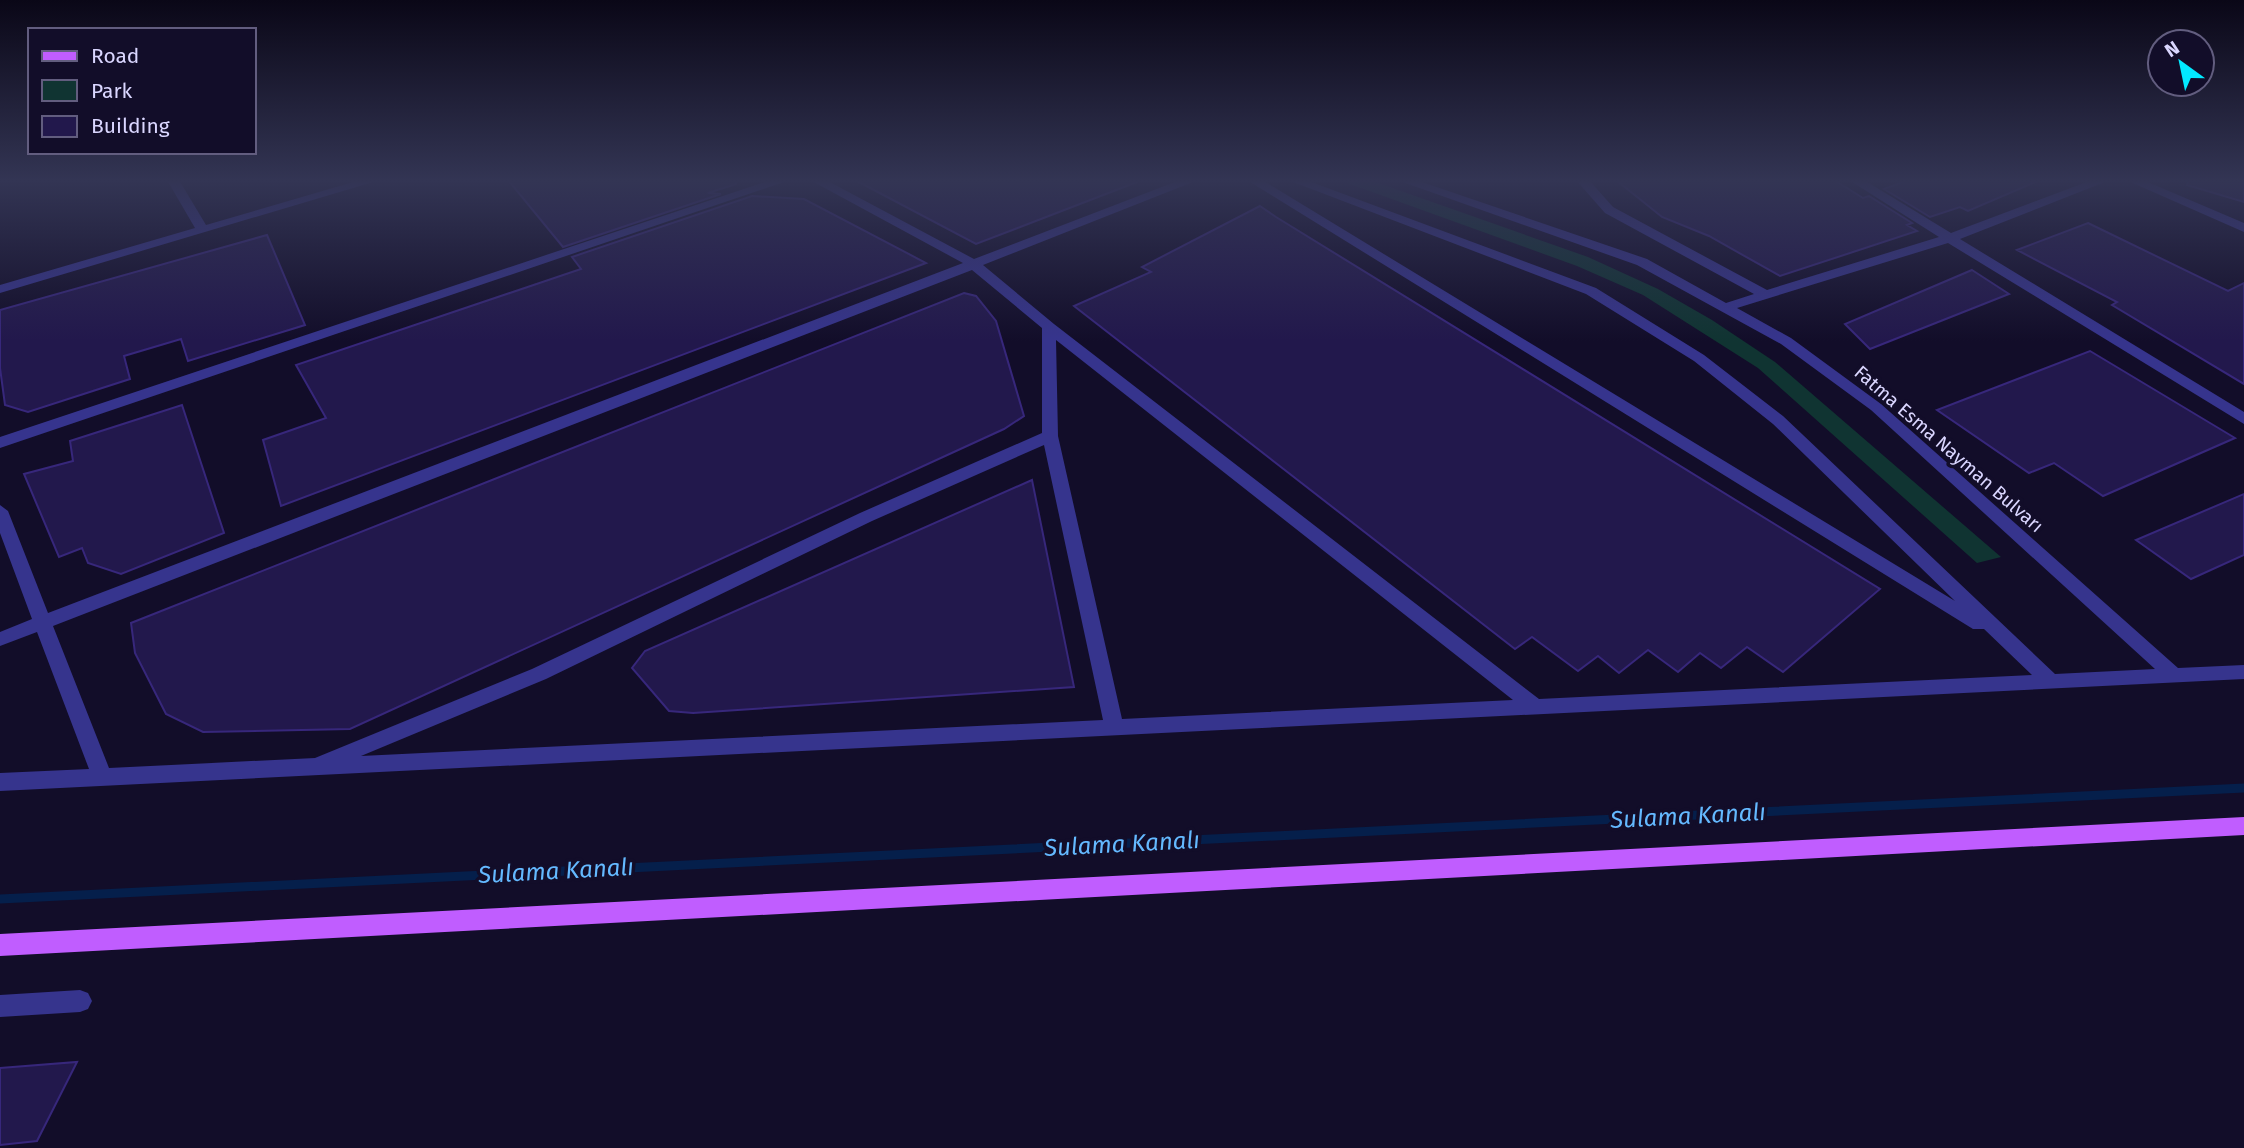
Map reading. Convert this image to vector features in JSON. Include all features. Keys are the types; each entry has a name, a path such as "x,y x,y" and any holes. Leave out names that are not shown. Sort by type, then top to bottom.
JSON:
{"main road":[{"path":"0,945 2244,826"}],"street":[{"path":"0,289 192,234"},
{"path":"0,443 625,234"},
{"path":"917,234 972,263 1049,327 1536,707"},
{"path":"0,639 1050,234"},
{"path":"1341,234 2009,641"},
{"path":"1440,234 1591,291 1699,358 1778,420 2049,680"},
{"name":"Fatma Esma Nayman Bulvarı","path":"1559,234 1642,262 1786,341 1876,407 2174,675"},
{"path":"1653,234 1766,295"},
{"path":"1944,234 2244,419"},
{"path":"1727,307 1963,234"},
{"path":"1049,327 1050,436 1114,728"},
{"path":"310,768 540,674 866,517 1050,436"},
{"path":"0,511 102,777"},
{"path":"0,782 2244,672"},
{"path":"0,1006 80,1001"}],"green space":[{"path":"1487,234 1522,234 1588,257 1658,289 1712,320 1775,362 2001,557 1977,563 1758,368 1643,295 1577,266"}],"building":[{"path":"552,234 603,234 563,247"},
{"path":"641,234 870,234 926,263 281,506 263,440 326,418 296,365 581,269 572,257"},
{"path":"956,234 1003,234 976,244"},
{"path":"1207,234 1303,234 1880,589 1783,672 1747,647 1721,668 1700,653 1678,672 1648,650 1619,673 1598,656 1578,671 1532,637 1515,649 1074,306 1151,272 1142,267"},
{"path":"1703,234 1909,234 1780,276"},
{"path":"2060,234 2110,234 2228,291 2244,283 2244,384 2112,305 2117,302 2017,250"},
{"path":"267,235 305,325 188,361 181,339 124,356 130,379 28,412 5,405 0,368 0,310"},
{"path":"1972,270 2009,294 1870,349 1845,324"},
{"path":"964,293 976,296 996,321 1024,416 1004,429 350,729 203,732 166,714 135,653 131,623"},
{"path":"2090,351 2235,438 2103,496 2054,463 2029,473 1937,410"},
{"path":"182,405 224,533 121,574 88,563 82,548 59,557 24,474 73,461 70,441"},
{"path":"1032,480 1074,687 693,713 669,711 632,668 645,651"},
{"path":"2244,494 2244,555 2191,579 2136,540"},
{"path":"77,1062 37,1141 0,1145 0,1068"}],"waterway":[{"name":"Sulama Kanalı","path":"0,899 2244,788"}]}
